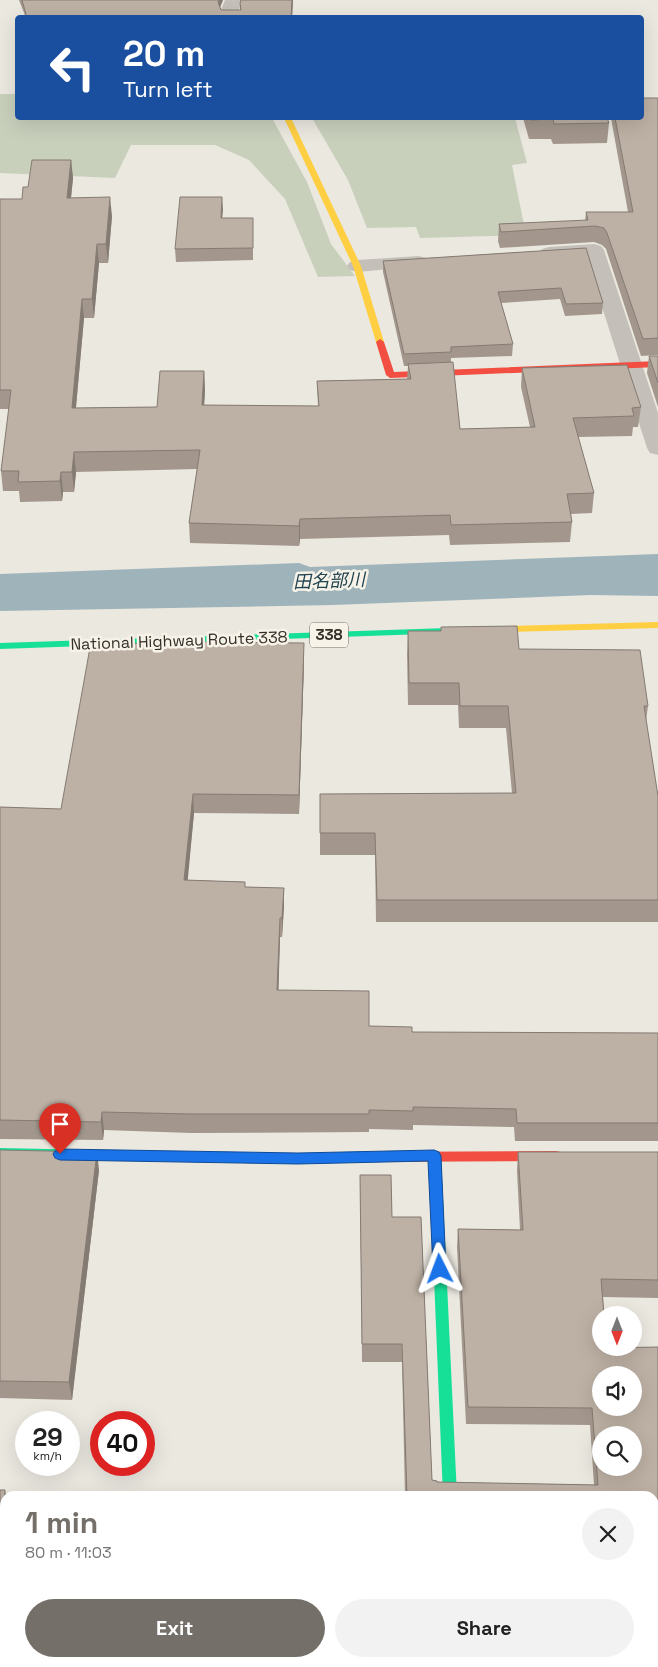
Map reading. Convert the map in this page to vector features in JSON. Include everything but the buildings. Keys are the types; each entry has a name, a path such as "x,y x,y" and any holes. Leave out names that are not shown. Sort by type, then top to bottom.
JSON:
{"main road":[{"path":"288,120 357,266 390,375 658,364"},
{"name":"National Highway Route 338","path":"0,646 658,625"},
{"path":"0,1153 298,1159 434,1156 571,1156"},
{"path":"434,1156 450,1491"}],"street":[{"path":"230,15 234,0"},
{"path":"534,254 594,250 658,448"},
{"path":"357,266 436,261"}],"green space":[{"path":"0,94 15,94 15,120 273,120 307,182 331,244 355,276 318,277 285,199 249,160 215,145 131,145 115,178 0,173"},
{"path":"313,120 516,120 527,163 512,165 526,235 420,238 416,227 367,228 348,180"}],"water":[{"name":"田名部川","path":"658,554 658,596 591,595 333,605 0,611 0,574 299,563 310,567"}],"traffic: fast":[{"path":"0,646 507,629"},
{"path":"0,1153 298,1159 367,1157"},
{"path":"435,1156 450,1491"}],"traffic: slow":[{"path":"288,120 357,266 380,342"},
{"path":"507,629 658,625"}],"traffic: jam":[{"path":"380,342 390,375 658,364"},
{"path":"367,1157 556,1156"}],"route":[{"path":"60,1154 298,1159 434,1156 440,1269"}]}
